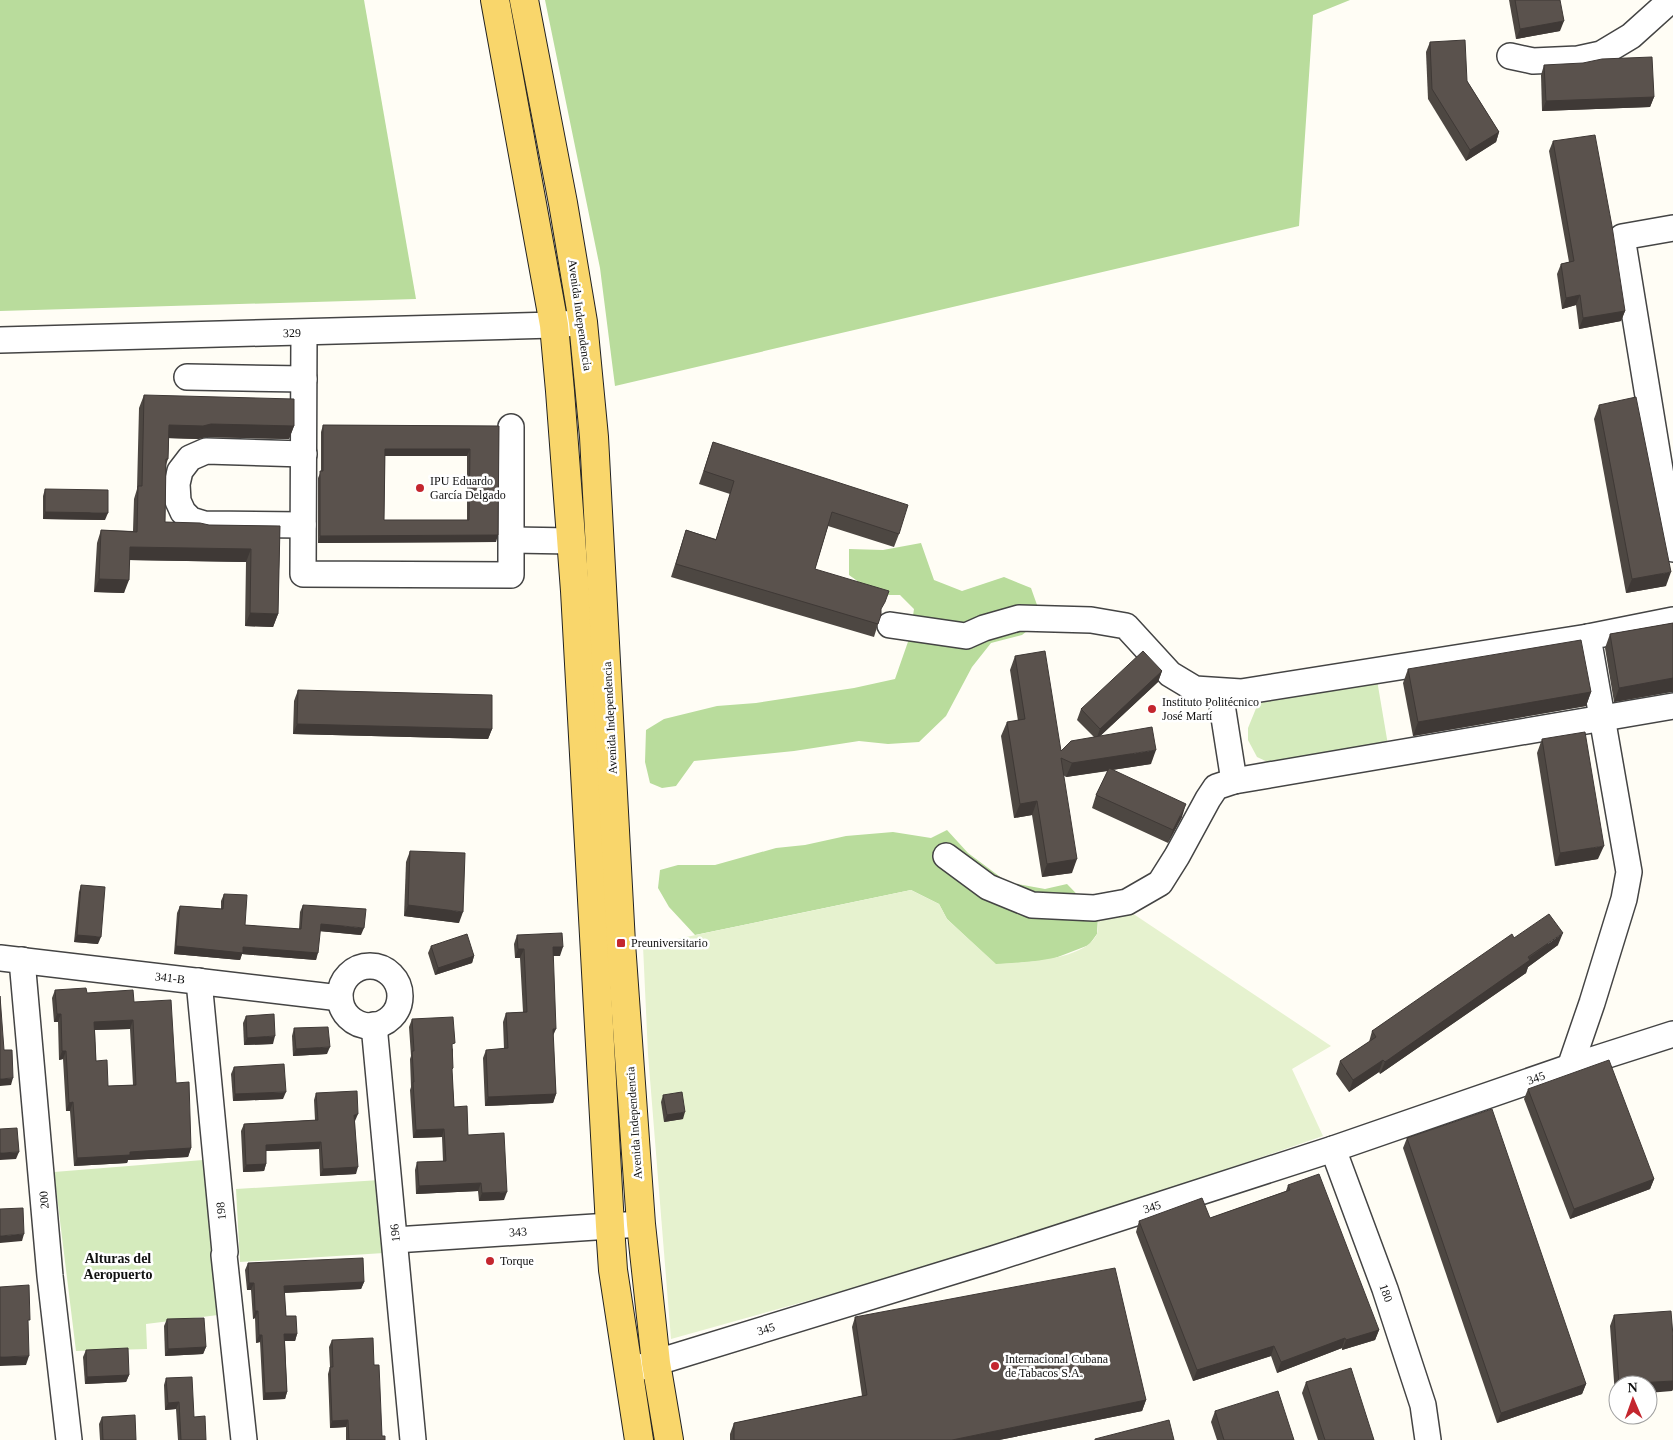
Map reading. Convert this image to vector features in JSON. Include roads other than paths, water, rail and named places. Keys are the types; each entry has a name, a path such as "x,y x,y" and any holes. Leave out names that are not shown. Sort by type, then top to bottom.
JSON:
{"main road":[{"path":"495,0 554,325 572,541 610,1226 614,1270 639,1440"},
{"name":"Avenida Independencia","path":"524,0 563,202 583,322 594,437 621,943 641,1224 656,1363 669,1440"}],"street":[{"path":"1510,56 1533,60 1578,59 1602,54 1631,36 1672,0"},
{"path":"1673,228 1622,237 1666,458 1673,549"},
{"name":"329","path":"0,340 304,333 554,325 583,322"},
{"path":"304,333 303,574 511,575 511,427"},
{"path":"187,377 304,379"},
{"path":"303,525 204,524 191,520 183,512 178,501 177,484 180,471 190,458 206,452 304,454"},
{"path":"512,540 572,541"},
{"path":"890,626 966,636 984,628 1019,618 1091,620 1126,626 1170,674 1195,689 1241,692 1588,637 1673,620"},
{"path":"1570,1067 1624,900 1629,872 1588,637"},
{"path":"1220,692 1234,780"},
{"path":"946,856 988,887 1032,905 1094,908 1127,902 1160,883 1216,787 1234,780 1673,706"},
{"name":"341-B","path":"11,959 340,998"},
{"name":"200","path":"11,959 69,1440"},
{"path":"370,966 380,968 389,973 399,989 400,999 392,1016 384,1022 374,1025 355,1022 342,1008 340,998 344,979 351,972 370,966"},
{"name":"198","path":"199,981 224,1255 244,1440"},
{"name":"196","path":"374,1025 413,1440"},
{"name":"345","path":"628,1370 984,1262 1673,1034"},
{"name":"180","path":"1333,1148 1385,1289 1423,1405 1428,1440"},
{"name":"343","path":"395,1240 641,1224"}],"place":[{"name":"IPU Eduardo García Delgado","path":"420,488"},
{"name":"Instituto Politécnico José Martí","path":"1152,709"},
{"name":"Preuniversitario","path":"621,943"},
{"name":"Torque","path":"490,1261"},
{"name":"Internacional Cubana de Tabacos S.A.","path":"995,1366"}],"district":[{"name":"Alturas del Aeropuerto","path":"118,1266"}]}
